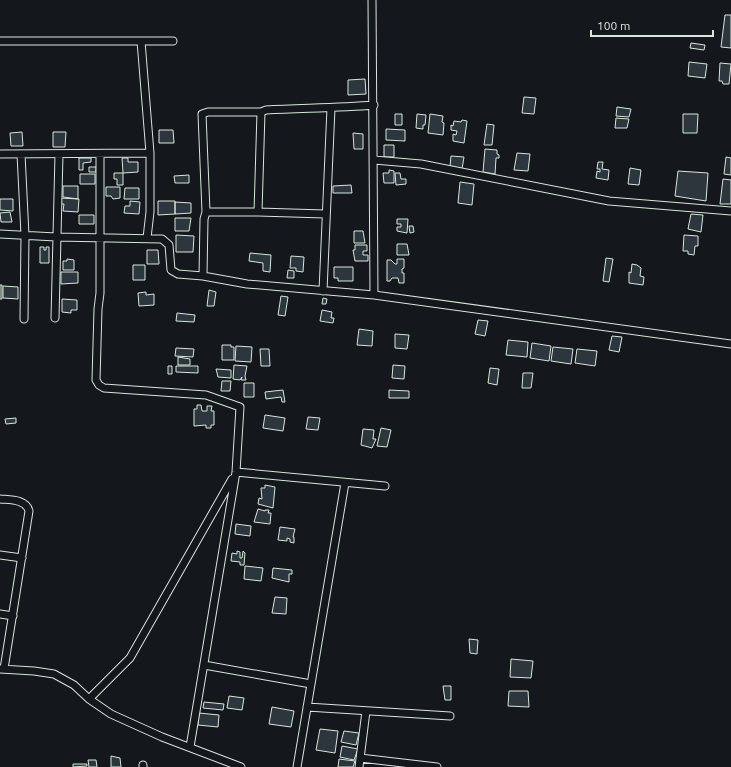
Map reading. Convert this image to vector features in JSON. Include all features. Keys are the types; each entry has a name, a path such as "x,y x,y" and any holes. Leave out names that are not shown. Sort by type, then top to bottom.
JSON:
{"street":[{"path":"372,0 374,105 374,295"},
{"path":"0,41 173,41"},
{"path":"141,41 150,153 150,218 147,238"},
{"path":"203,276 204,219 206,212 202,114 208,112 261,112 266,110 374,105"},
{"path":"323,291 330,108"},
{"path":"258,212 261,112"},
{"path":"0,154 150,153"},
{"path":"21,154 25,235 24,320"},
{"path":"54,318 59,154"},
{"path":"100,154 100,238 96,372 99,385 104,388 206,395 240,407 236,472 190,747"},
{"path":"374,160 422,164 609,201 731,211"},
{"path":"206,212 325,214"},
{"path":"0,234 56,237 162,239 169,245 171,270 178,274 203,276 247,284 374,295 731,344"},
{"path":"236,472 385,486"},
{"path":"89,699 130,658 236,472"},
{"path":"297,767 345,483"},
{"path":"0,499 22,502 28,506 29,511 13,616 2,669 54,674 74,686 89,699 111,714 162,737 241,767"},
{"path":"0,555 22,558"},
{"path":"0,614 13,616"},
{"path":"204,665 311,684"},
{"path":"307,707 450,716"},
{"path":"359,767 366,711"},
{"path":"360,758 408,765 437,767"}],"building":[{"path":"725,15 731,15 731,48 721,47"},
{"path":"691,43 705,45 704,50 690,48"},
{"path":"689,62 707,64 705,78 688,76"},
{"path":"720,63 731,64 729,84 723,84 722,81 719,81"},
{"path":"365,79 366,94 348,95 348,80"},
{"path":"524,97 536,98 534,114 522,113"},
{"path":"617,107 631,109 629,117 616,116"},
{"path":"395,114 402,114 402,125 395,125"},
{"path":"417,114 426,115 423,129 416,128"},
{"path":"430,114 443,116 443,135 428,133"},
{"path":"683,114 698,114 697,133 683,133"},
{"path":"616,118 629,119 627,128 615,128"},
{"path":"462,120 467,121 464,143 453,141 453,134 456,135 457,131 451,130 451,125 453,126 454,121 461,122"},
{"path":"487,124 494,125 492,145 484,145"},
{"path":"386,129 405,130 405,141 386,140"},
{"path":"159,130 173,130 174,143 159,143"},
{"path":"22,132 23,146 11,146 10,133"},
{"path":"53,132 66,132 65,147 53,147"},
{"path":"353,133 363,134 363,149 354,149"},
{"path":"384,145 394,145 394,157 384,157"},
{"path":"485,149 497,150 497,154 499,155 499,158 496,158 495,174 483,172"},
{"path":"517,153 530,154 528,171 514,170"},
{"path":"451,156 464,157 462,169 450,166"},
{"path":"726,157 731,158 731,175 724,174"},
{"path":"79,158 91,158 91,162 83,163 83,170 79,170"},
{"path":"122,158 128,158 128,162 138,162 138,172 123,173"},
{"path":"598,162 603,162 602,169 609,170 608,180 596,178 597,171 600,172 600,169 597,169"},
{"path":"89,167 96,167 96,172 89,172"},
{"path":"630,168 641,170 639,185 628,184"},
{"path":"389,170 394,171 394,183 384,183 383,173 389,173"},
{"path":"678,171 708,173 706,201 675,196"},
{"path":"114,173 123,173 123,185 117,185 117,179 114,179"},
{"path":"395,173 400,173 401,179 406,179 406,184 396,185"},
{"path":"80,174 95,174 95,184 80,184"},
{"path":"189,175 189,183 175,183 174,176"},
{"path":"723,179 731,180 731,204 720,204"},
{"path":"460,182 474,184 472,205 458,203"},
{"path":"351,185 352,193 333,193 333,186"},
{"path":"63,186 78,186 78,199 63,197"},
{"path":"106,187 120,187 120,198 113,199 111,196 106,196"},
{"path":"125,188 139,188 139,199 124,199"},
{"path":"60,198 79,199 78,212 63,211 64,204 59,204"},
{"path":"0,199 13,199 13,211 0,210"},
{"path":"130,201 140,202 139,214 124,213 125,206 130,206"},
{"path":"158,201 175,201 175,214 158,215"},
{"path":"175,202 191,203 191,213 175,214"},
{"path":"10,212 12,222 1,222 0,213"},
{"path":"691,214 703,215 701,232 688,229"},
{"path":"79,215 94,215 94,224 79,224"},
{"path":"175,218 191,218 189,231 175,231"},
{"path":"397,219 408,219 407,233 397,231 397,227 401,227 401,224 397,224"},
{"path":"409,226 413,226 414,232 410,233"},
{"path":"354,231 363,231 365,243 354,243"},
{"path":"176,235 194,236 193,252 176,252"},
{"path":"684,235 698,236 698,246 695,246 694,255 688,254 688,251 683,251"},
{"path":"397,244 407,244 409,255 397,255"},
{"path":"355,245 367,245 367,251 363,251 363,255 368,255 368,261 355,261 353,250 355,250"},
{"path":"40,247 44,247 44,250 46,250 46,247 49,247 49,263 40,263"},
{"path":"147,250 158,250 159,264 147,264"},
{"path":"250,253 271,255 270,272 263,271 263,263 249,261"},
{"path":"291,256 304,257 303,272 296,271 296,268 290,268"},
{"path":"606,258 613,259 609,282 603,281"},
{"path":"67,259 74,260 74,270 63,270 63,261 67,261"},
{"path":"397,259 404,259 404,268 402,269 402,273 404,273 404,283 399,283 398,278 392,278 390,281 387,281 387,260 391,260 397,264"},
{"path":"632,264 641,268 640,276 644,277 643,285 629,283 629,272 631,273"},
{"path":"133,265 145,265 145,280 133,280"},
{"path":"334,267 353,267 353,281 338,281 338,278 334,278"},
{"path":"288,270 294,271 294,278 287,278"},
{"path":"61,272 78,272 78,283 61,284"},
{"path":"0,285 2,285 2,299 0,299"},
{"path":"3,286 18,287 18,299 3,298"},
{"path":"209,290 216,292 214,306 207,306"},
{"path":"146,292 146,295 154,294 154,305 139,306 138,293"},
{"path":"281,296 288,297 285,316 278,315"},
{"path":"323,298 327,299 326,304 322,304"},
{"path":"62,299 77,300 77,310 71,310 71,313 62,312"},
{"path":"322,310 332,312 331,318 334,318 333,323 320,321"},
{"path":"177,313 195,315 194,322 176,321"},
{"path":"478,320 488,321 485,336 475,334"},
{"path":"359,329 373,331 372,346 357,345"},
{"path":"395,334 409,335 407,349 395,348"},
{"path":"612,336 622,337 619,352 609,350"},
{"path":"508,340 528,342 527,357 506,355"},
{"path":"532,343 551,346 549,361 530,358"},
{"path":"222,345 231,345 231,347 234,347 234,360 222,360"},
{"path":"236,346 252,347 251,362 235,361"},
{"path":"553,347 573,349 571,364 551,361"},
{"path":"176,348 194,349 193,357 175,356"},
{"path":"260,349 269,349 270,366 261,366"},
{"path":"577,349 597,351 595,366 575,363"},
{"path":"178,357 190,359 190,365 178,365"},
{"path":"234,365 247,366 245,376 246,380 241,380 242,377 240,380 233,379"},
{"path":"393,365 405,366 404,379 392,378"},
{"path":"168,366 172,366 172,374 168,374"},
{"path":"176,366 198,366 198,373 176,372"},
{"path":"490,368 499,369 497,385 488,383"},
{"path":"216,369 231,370 231,378 218,377"},
{"path":"523,373 533,373 531,388 522,388"},
{"path":"222,381 231,381 230,391 221,391"},
{"path":"244,383 254,383 254,397 244,397"},
{"path":"283,390 285,402 282,402 281,397 266,399 265,392"},
{"path":"389,390 409,391 409,398 389,398"},
{"path":"197,405 201,405 202,411 207,411 207,406 212,406 211,411 214,411 214,425 211,425 211,428 206,428 206,425 194,426 194,409 197,409"},
{"path":"265,415 285,418 283,431 263,428"},
{"path":"308,417 320,418 318,430 306,429"},
{"path":"16,418 16,423 6,424 5,419"},
{"path":"381,428 391,430 387,447 377,446"},
{"path":"363,429 374,430 373,439 376,439 372,448 361,445"},
{"path":"265,485 275,487 273,508 258,504 259,498 262,499 261,488 265,488"},
{"path":"258,509 265,511 269,510 268,513 271,513 270,524 254,522"},
{"path":"236,524 251,526 250,536 235,534"},
{"path":"280,527 295,529 293,537 294,543 290,542 290,539 287,538 287,541 278,540"},
{"path":"237,551 240,552 240,558 242,558 243,551 245,553 244,565 240,565 240,562 231,561 232,553 237,554"},
{"path":"245,566 263,568 261,581 244,579"},
{"path":"273,568 292,570 292,574 289,574 289,582 272,578"},
{"path":"275,597 287,598 286,614 272,613"},
{"path":"469,639 478,640 477,654 470,653"},
{"path":"511,659 533,661 531,678 510,677"},
{"path":"443,686 451,686 451,700 445,700"},
{"path":"509,691 528,691 529,707 508,706"},
{"path":"229,696 244,698 242,710 227,708"},
{"path":"204,702 224,704 223,710 203,708"},
{"path":"272,707 294,711 291,727 269,724"},
{"path":"199,713 219,715 218,727 198,725"},
{"path":"320,729 338,731 335,753 316,750"},
{"path":"344,731 359,733 356,745 341,742"},
{"path":"342,746 358,749 354,760 340,757"},
{"path":"111,756 120,758 121,767 111,767"},
{"path":"339,759 355,761 353,767 338,767"},
{"path":"88,760 96,760 97,767 89,767"},
{"path":"73,764 87,764 87,766 73,767"}]}
